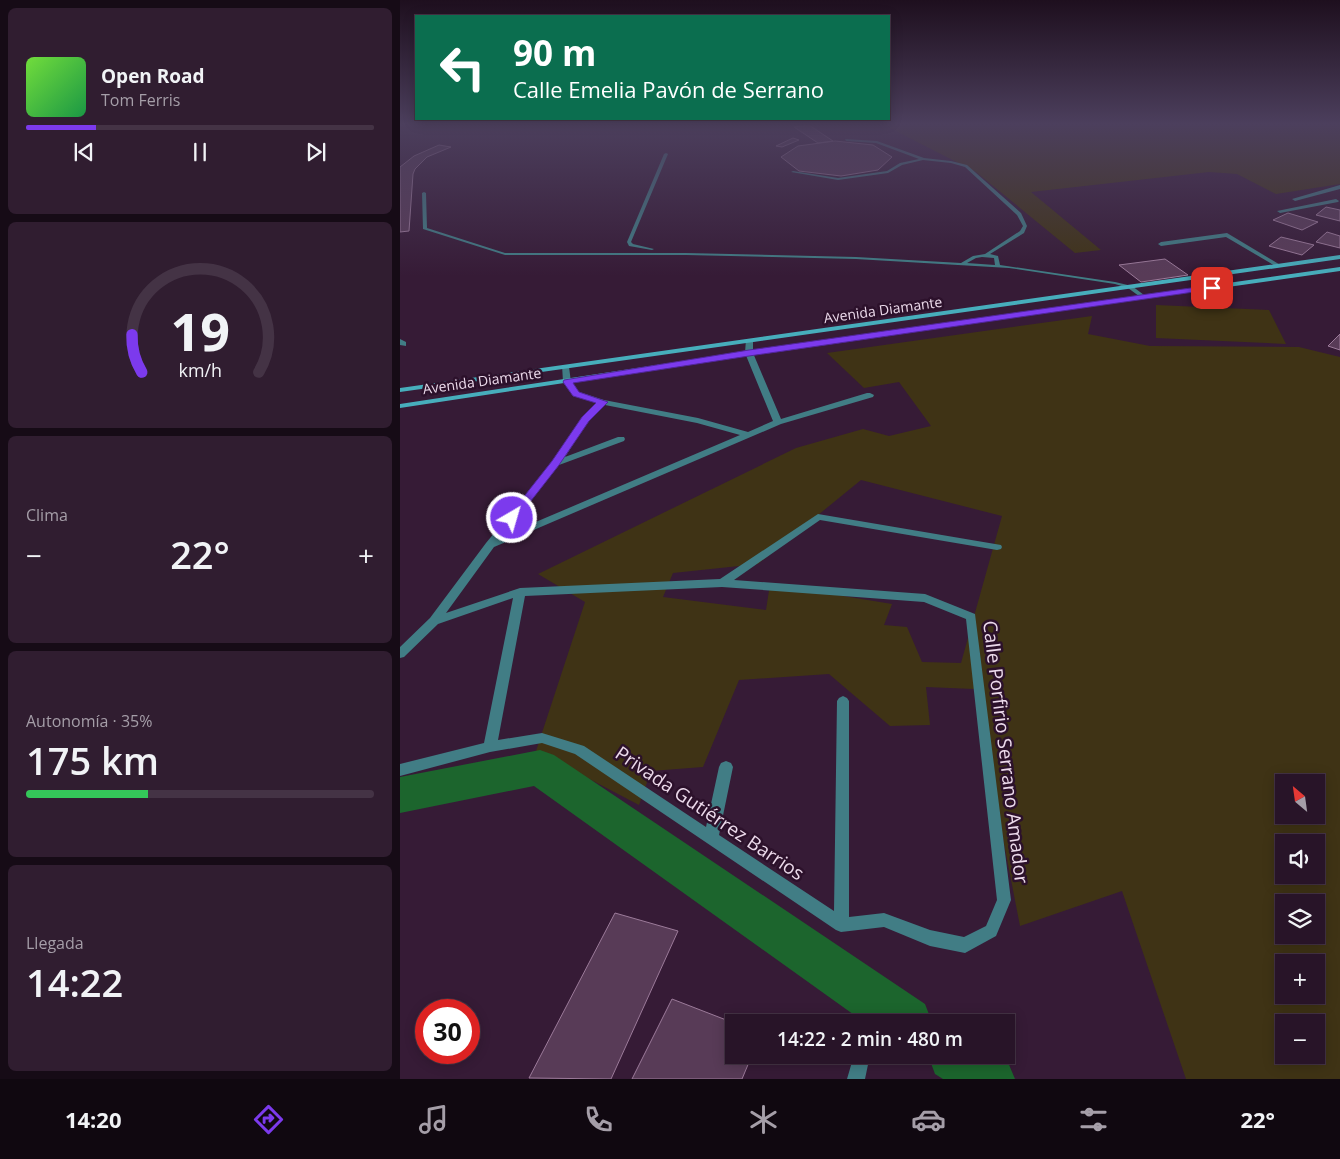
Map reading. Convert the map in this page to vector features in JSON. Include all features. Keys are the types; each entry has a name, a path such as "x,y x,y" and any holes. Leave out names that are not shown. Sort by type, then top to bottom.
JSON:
{"main road":[{"name":"Avenida Diamante","path":"400,390 1340,257"},
{"name":"Avenida Diamante","path":"400,406 749,353 1145,298 1340,268"},
{"path":"1230,272 1245,282"}],"street":[{"path":"1295,199 1340,187"},
{"path":"1322,193 1338,202"},
{"path":"1280,211 1338,202"},
{"path":"1161,244 1227,235 1279,266"},
{"path":"749,341 749,353 778,422"},
{"path":"565,367 567,382 576,394 603,402 698,421 750,435"},
{"path":"490,545 778,422 870,395"},
{"path":"400,654 434,621 490,545 556,463 586,419 603,402"},
{"path":"556,463 621,439"},
{"path":"722,583 818,517 997,547"},
{"name":"Calle Porfirio Serrano Amador","path":"434,621 520,592 722,583 925,598 971,617 1004,900 991,931 965,945 930,938 884,920 841,925"},
{"path":"490,746 520,592"},
{"path":"841,925 843,701"},
{"name":"Privada Gutiérrez Barrios","path":"400,770 490,746 542,738 579,750 841,925"},
{"path":"711,838 726,767"},
{"path":"856,1079 860,1064"}],"lane":[{"path":"657,175 629,242 636,248 672,250 686,254"},
{"path":"815,175 838,179 864,175"},
{"path":"976,175 1019,214 1025,226 1022,232 987,254"},
{"path":"424,193 425,229 505,254 686,254 856,258 962,264 1115,283 1130,287 1145,298"},
{"path":"962,264 978,255 987,254 996,256 998,267"}],"shaded area":[{"path":"980,175 1179,175 1031,192 1101,250 1075,253"},
{"path":"1240,175 1340,175 1340,184 1276,194"},
{"path":"1156,305 1269,310 1286,344 1156,338"},
{"path":"1092,316 1088,334 1150,346 1299,347 1340,357 1340,1079 1186,1079 1122,891 1020,926 974,689 926,687 930,725 890,726 829,674 739,680 703,767 651,771 639,805 536,751 585,602 538,574 796,448 863,429 889,436 931,426 899,382 864,388 827,353","holes":["861,480 1002,516 961,663 922,662 907,627 884,625 892,604 770,584 766,610 663,597 673,573 758,564"]}],"building":[{"path":"400,175 413,175 409,231 400,232"},
{"path":"1326,207 1340,210 1340,221 1316,215"},
{"path":"1288,213 1318,222 1302,230 1273,220"},
{"path":"1327,232 1340,236 1340,248 1316,242"},
{"path":"1281,237 1314,245 1302,255 1269,246"},
{"path":"1165,259 1188,275 1141,282 1119,265"},
{"path":"1340,334 1340,350 1328,346"},
{"path":"615,913 678,931 611,1079 529,1078"},
{"path":"672,999 725,1020 725,1064 748,1064 742,1079 632,1079"}],"waterway":[{"path":"400,795 540,767 895,1014"},
{"path":"967,1064 988,1079"}],"route":[{"path":"512,518 556,463 586,419 603,402 576,394 567,382 749,353 1212,288"}]}
